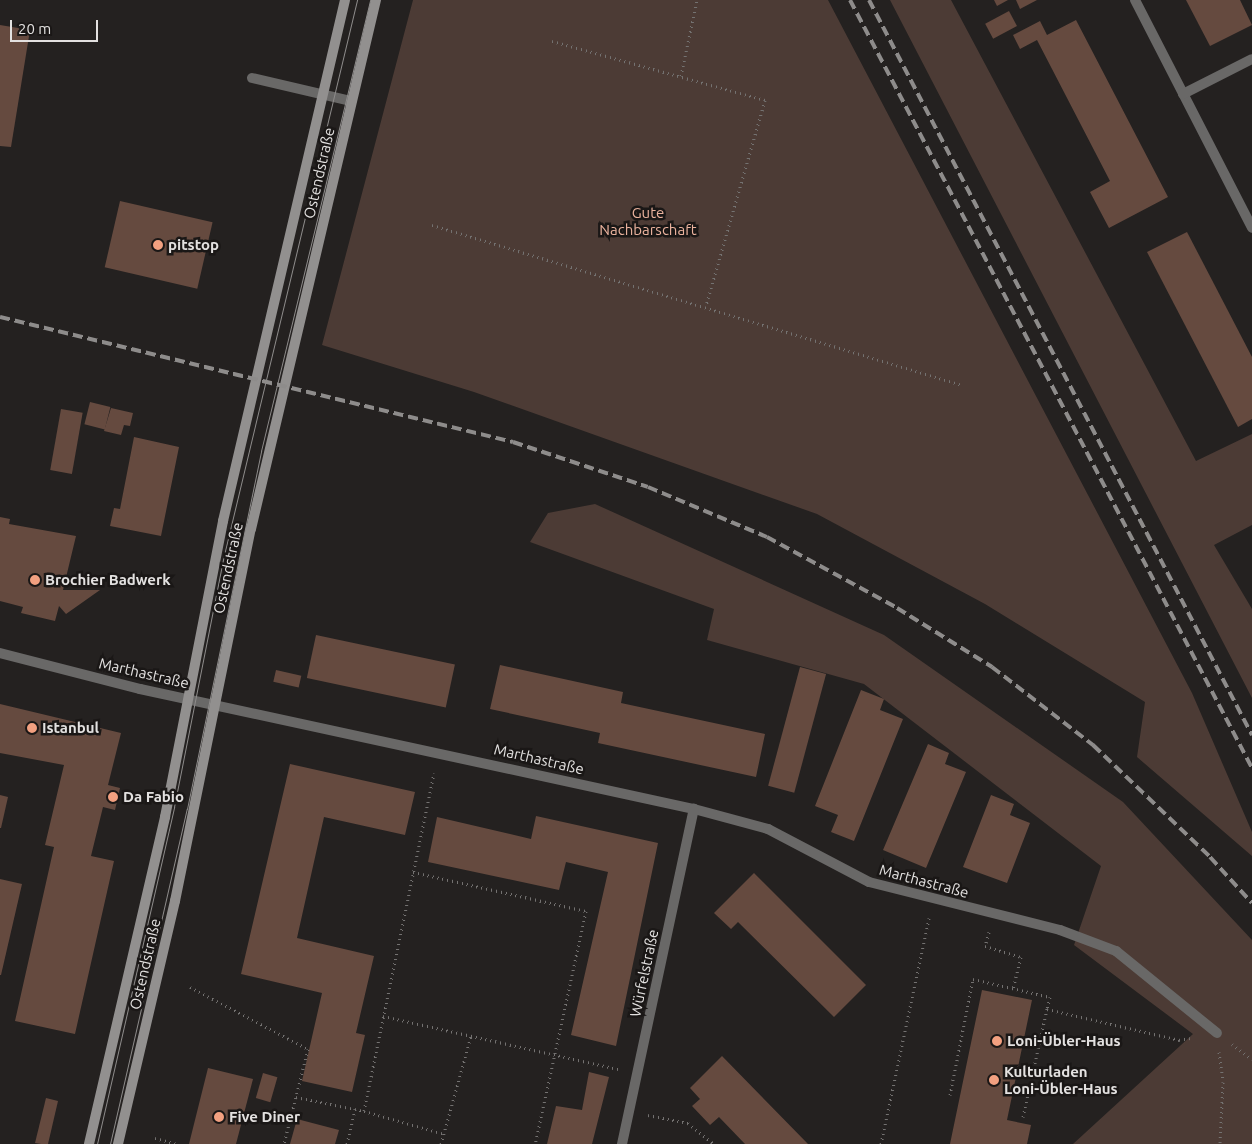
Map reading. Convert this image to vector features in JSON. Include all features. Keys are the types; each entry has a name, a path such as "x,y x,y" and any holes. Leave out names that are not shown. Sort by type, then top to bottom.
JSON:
{"main road":[{"name":"Ostendstraße","path":"89,1144 163,825 239,447 345,0"},
{"name":"Ostendstraße","path":"118,1144 175,902 268,452 376,0"}],"street":[{"path":"1136,0 1252,228"},
{"path":"1183,94 1252,59"},
{"path":"252,78 351,102"},
{"name":"Marthastraße","path":"0,653 187,699 438,751 694,809 768,829 869,882 932,900 1060,930 1116,952 1217,1033"},
{"name":"Würfelstraße","path":"622,1144 694,809"}],"path":[{"path":"681,76 697,0"},
{"path":"552,41 765,100 706,306"},
{"path":"432,225 962,384"},
{"path":"364,1111 438,751"},
{"path":"413,872 586,911 535,1144"},
{"path":"881,1144 932,900"},
{"path":"985,946 1021,957 1013,988"},
{"path":"950,1095 973,979 1050,998 1023,1117"},
{"path":"190,987 308,1049 284,1144"},
{"path":"1047,1009 1179,1040 1217,1033 1223,1082 1220,1144"},
{"path":"383,1016 638,1074"},
{"path":"441,1144 471,1036"},
{"path":"296,1097 356,1109 444,1134"},
{"path":"347,1144 356,1109"},
{"path":"630,1112 688,1122 714,1144"},
{"path":"155,1138 178,1144"}],"green space":[{"name":"Gute Nachbarschaft","path":"413,0 828,0 1192,693 1252,832 1252,856 1137,757 1145,702 985,604 817,514 474,392 322,345"},
{"path":"890,0 951,0 1196,461 1252,434 1252,525 1214,545 1252,609 1252,698"},
{"path":"595,504 884,635 1123,802 1252,940 1252,1144 1073,1144 1193,1034 1074,945 1101,866 864,684 707,640 714,609 530,542 548,513"}],"building":[{"path":"994,0 1008,0 997,6"},
{"path":"1016,0 1037,0 1020,9"},
{"path":"1186,0 1240,0 1252,25 1210,46"},
{"path":"1009,11 1017,26 993,39 985,24"},
{"path":"1076,20 1168,197 1109,228 1090,192 1110,181 1037,40 1020,49 1013,35 1040,21 1047,35"},
{"path":"0,25 30,30 11,147 0,146"},
{"name":"pitstop","path":"120,201 213,222 197,289 105,267"},
{"path":"1187,232 1252,357 1252,419 1238,427 1147,252"},
{"path":"90,402 110,407 105,429 84,424"},
{"path":"111,408 133,413 130,426 124,425 121,435 104,431"},
{"path":"61,409 83,413 72,474 50,470"},
{"path":"134,437 179,447 161,536 110,526 114,508 120,509"},
{"path":"0,517 10,519 9,524 76,536 63,590 100,590 66,614 59,606 55,621 21,613 23,607 0,601"},
{"path":"316,635 455,665 446,708 307,678"},
{"path":"500,665 623,692 621,703 765,734 756,777 598,743 600,733 490,709"},
{"path":"800,667 826,674 794,793 768,786"},
{"path":"276,670 301,676 299,688 273,682"},
{"path":"861,690 884,699 880,710 903,719 854,841 831,832 838,815 815,806"},
{"path":"0,704 121,733 108,785 120,788 115,810 103,807 91,856 114,861 75,1034 15,1021 54,847 45,845 64,765 0,753"},
{"path":"928,744 949,753 945,764 966,772 926,868 883,850"},
{"path":"290,764 415,792 405,835 324,817 297,938 374,956 356,1033 365,1035 352,1092 302,1081 322,993 241,974"},
{"path":"0,795 8,797 1,828 0,828"},
{"path":"991,795 1014,804 1010,815 1030,823 1007,883 963,867"},
{"path":"536,816 658,843 616,1046 571,1035 608,872 566,862 559,890 428,862 437,817 531,839"},
{"path":"754,873 866,985 834,1017 738,922 731,929 714,913"},
{"path":"0,879 22,884 1,975 0,975"},
{"name":"Loni-Übler-Haus","path":"982,990 1032,1000 1007,1120 1031,1125 1027,1144 950,1144"},
{"path":"722,1056 808,1144 745,1144 719,1117 710,1125 692,1106 700,1099 690,1088"},
{"path":"208,1068 253,1079 236,1144 189,1144"},
{"path":"589,1072 609,1077 592,1144 547,1144 556,1106 582,1110"},
{"path":"263,1073 277,1077 270,1102 256,1098"},
{"path":"46,1098 58,1101 48,1144 35,1143"},
{"path":"297,1119 339,1130 335,1144 290,1144"}],"tram line":[{"path":"97,1144 174,807 224,555 357,0"},
{"path":"110,1144 187,809 261,451 370,0"}],"railway":[{"path":"850,0 1252,768"},
{"path":"869,0 1252,735"},
{"path":"0,317 513,442 648,487 767,537 897,608 992,667 1093,745 1210,857 1252,903"}],"place":[{"name":"pitstop","path":"158,245"},
{"name":"Brochier Badwerk","path":"35,580"},
{"name":"Istanbul","path":"32,728"},
{"name":"Da Fabio","path":"113,797"},
{"name":"Loni-Übler-Haus","path":"997,1041"},
{"name":"Kulturladen Loni-Übler-Haus","path":"994,1080"},
{"name":"Five Diner","path":"219,1117"}]}
